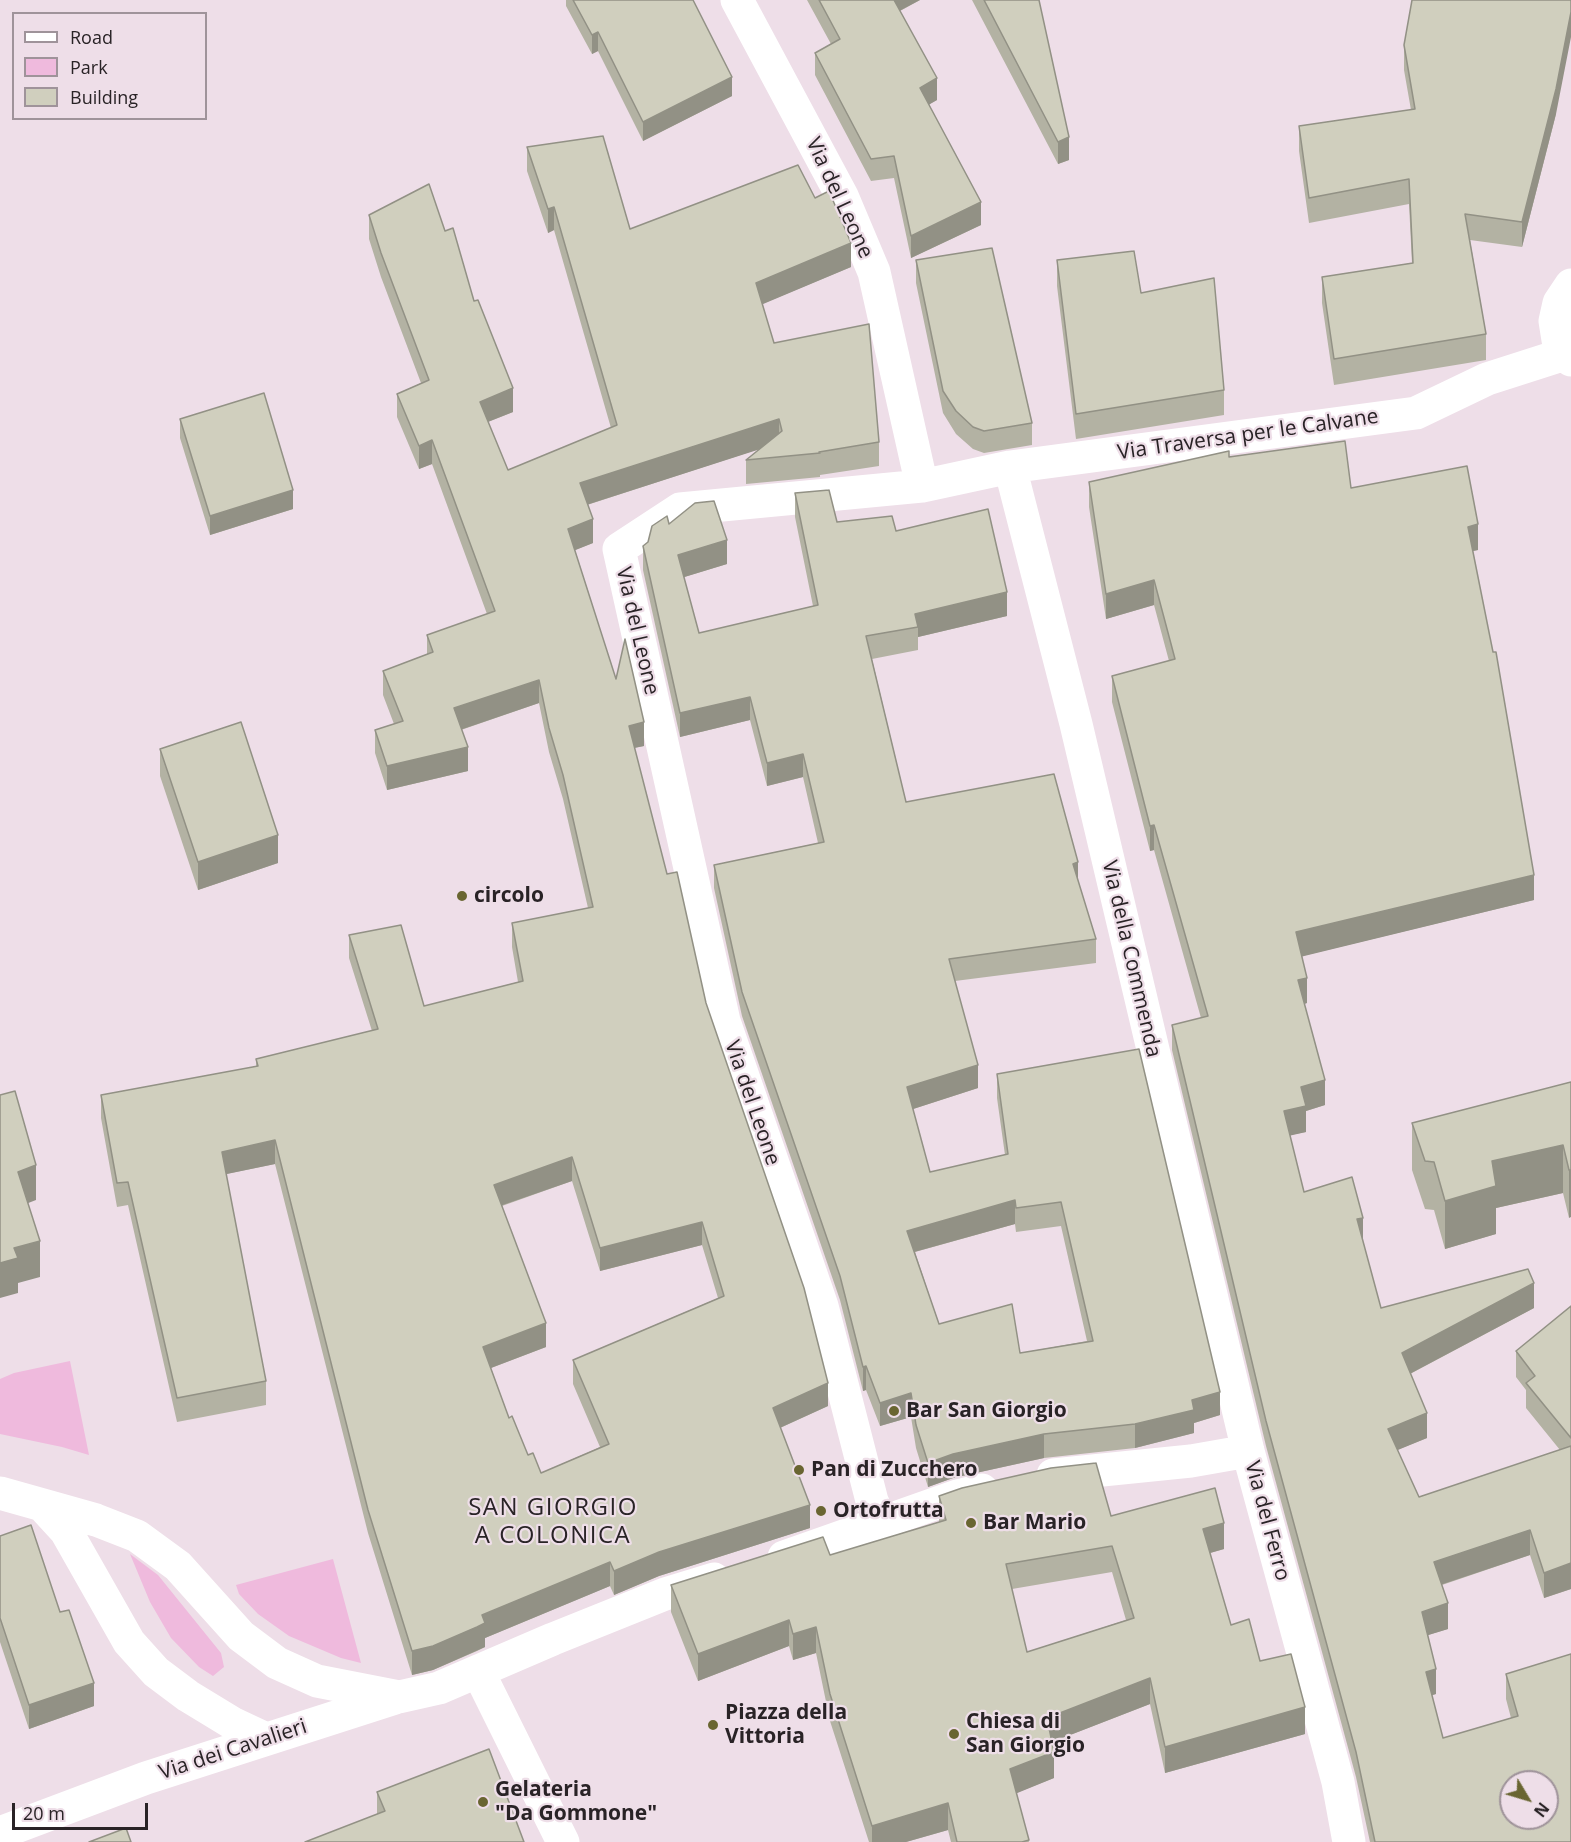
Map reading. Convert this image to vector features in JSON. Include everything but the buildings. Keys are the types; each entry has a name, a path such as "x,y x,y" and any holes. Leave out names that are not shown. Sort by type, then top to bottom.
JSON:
{"street":[{"name":"Via del Leone","path":"736,0 842,196 874,272 922,486 680,509 619,549 724,1021 822,1306 872,1501 881,1522"},
{"name":"Via Traversa per le Calvane","path":"922,486 1010,467 1416,413 1487,379 1568,357 1558,340 1555,321 1559,303 1570,283"},
{"name":"Via della Commenda","path":"1010,467 1076,724 1248,1451"},
{"name":"Via del Ferro","path":"748,1568 957,1496 1048,1476 1191,1461 1248,1451 1338,1782 1349,1842"},
{"path":"0,1493 96,1520 138,1536 178,1566 241,1636 277,1663 317,1681 399,1697"},
{"path":"44,1506 66,1531 129,1642 156,1672 215,1713 266,1739"},
{"name":"Via dei Cavalieri","path":"0,1833 146,1778 399,1697 439,1688 665,1594 748,1568"},
{"path":"478,1671 563,1842"}],"green space":[{"path":"70,1361 89,1455 0,1434 0,1379 14,1373"},
{"path":"130,1554 158,1575 221,1653 224,1667 213,1676 199,1667 171,1638 150,1602"},
{"path":"333,1559 361,1663 341,1658 289,1636 258,1614 239,1594 236,1585"}],"place":[{"name":"circolo","path":"462,896"},
{"name":"Bar San Giorgio","path":"894,1411"},
{"name":"Pan di Zucchero","path":"799,1470"},
{"name":"Ortofrutta","path":"821,1511"},
{"name":"Bar Mario","path":"971,1523"},
{"name":"Piazza della Vittoria","path":"713,1725"},
{"name":"Chiesa di San Giorgio","path":"954,1734"},
{"name":"Gelateria \"Da Gommone\"","path":"483,1802"}],"district":[{"name":"SAN GIORGIO A COLONICA","path":"553,1522"}]}
